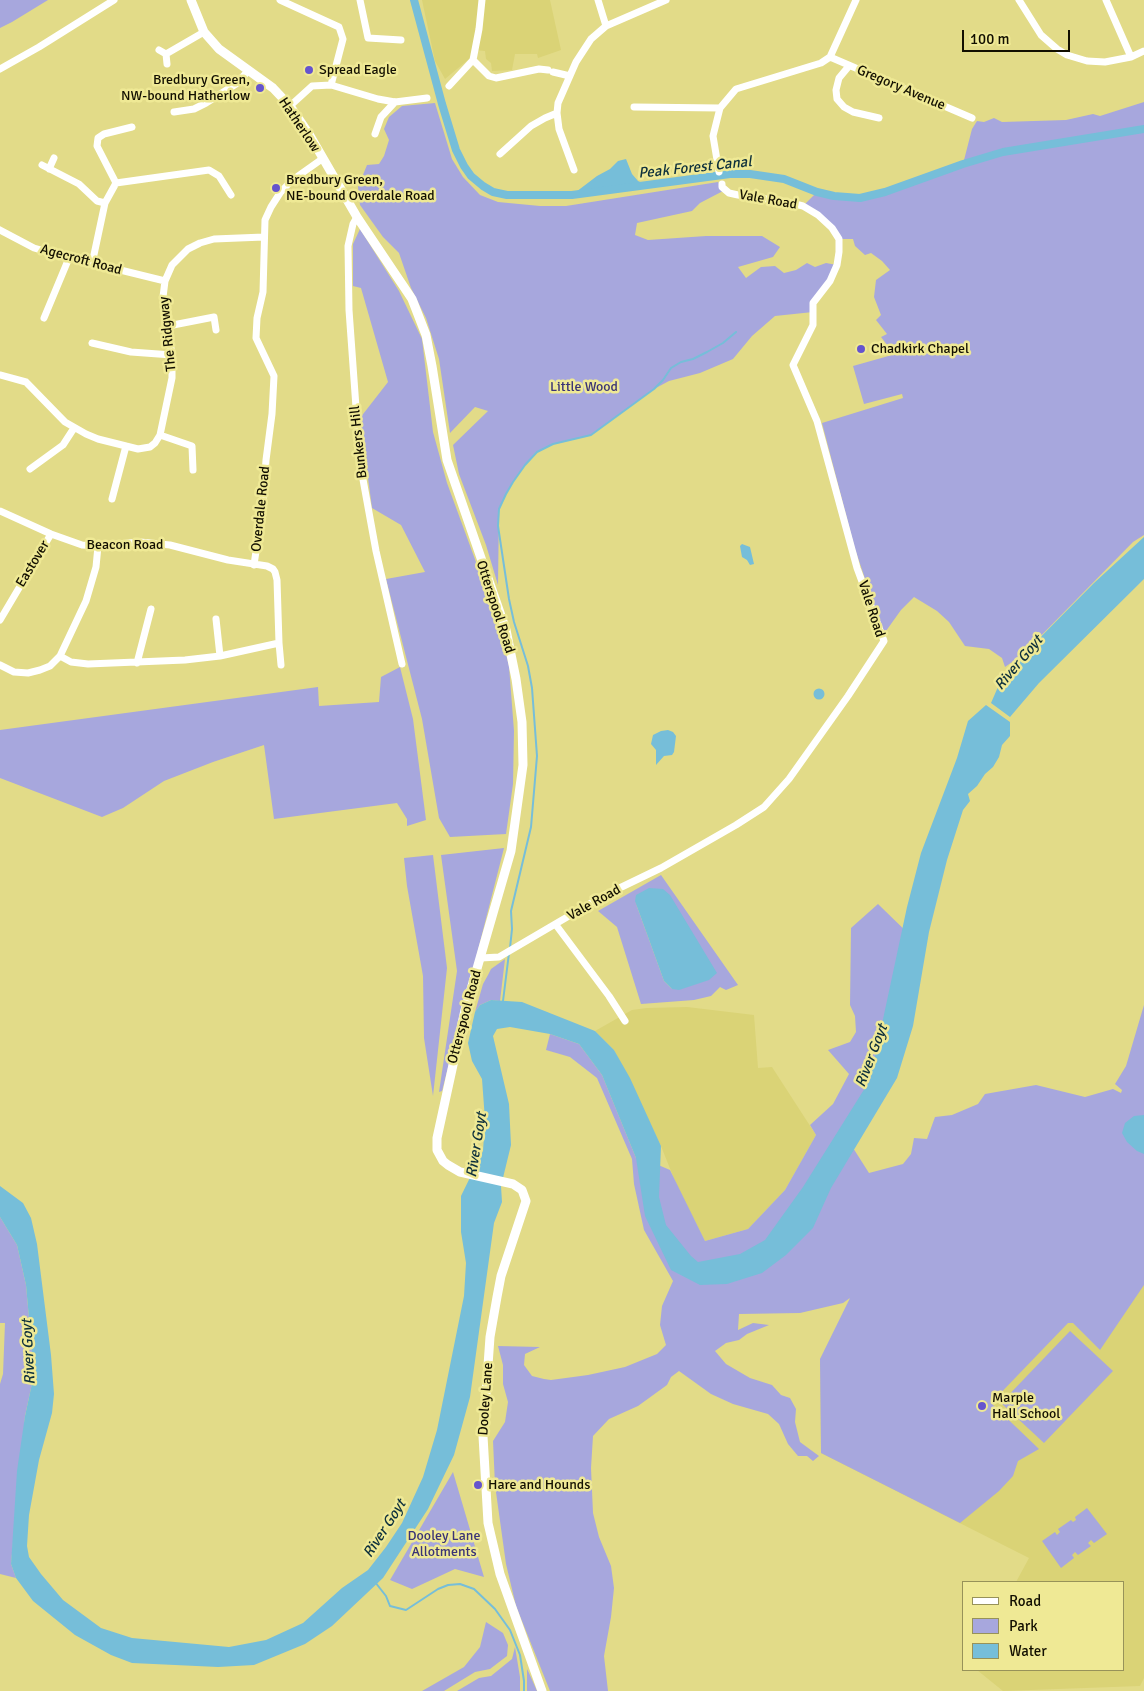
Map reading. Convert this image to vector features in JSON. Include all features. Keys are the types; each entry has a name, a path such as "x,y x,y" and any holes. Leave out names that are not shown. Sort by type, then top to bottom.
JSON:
{"main road":[{"name":"Hatherlow","path":"190,0 204,32 219,49 273,88 290,106 309,134 357,217"},
{"name":"Otterspool Road","path":"357,217 412,299 426,335 447,460 506,630 522,722 523,765 518,812 511,851 465,1010 438,1129 437,1150 443,1161"},
{"name":"Dooley Lane","path":"443,1161 460,1172 513,1184 522,1190 526,1201 501,1276 490,1337 483,1436 488,1523 504,1587 542,1691"}],"street":[{"path":"0,69 114,0"},
{"path":"280,0 339,27 343,39 331,85"},
{"path":"360,0 368,38 401,40"},
{"path":"449,86 472,60 479,29 482,0"},
{"path":"598,0 606,26"},
{"path":"574,170 559,129 557,113 558,103 576,62 591,39 606,26 666,0"},
{"path":"719,172 713,136 720,108 736,89 821,63 830,57 856,0"},
{"path":"1019,0 1041,35 1067,55 1087,61 1105,62 1131,57 1144,51"},
{"path":"1106,0 1131,57"},
{"path":"166,54 204,32"},
{"path":"159,50 166,54"},
{"path":"166,54 167,64"},
{"name":"Gregory Avenue","path":"830,57 972,118"},
{"path":"472,60 489,76 496,78 539,69 570,76"},
{"path":"849,66 839,78 836,90 837,99 844,107 853,112 879,118"},
{"path":"174,112 194,109 206,103 236,84 249,70"},
{"path":"290,106 312,86 331,85 378,100 395,102 427,98"},
{"path":"375,134 381,117 395,102"},
{"path":"634,107 720,108"},
{"path":"500,154 530,126 557,113"},
{"path":"116,183 97,146 98,138 104,134 132,127"},
{"path":"54,158 45,167 79,184 97,201 105,203"},
{"name":"Overdale Road","path":"279,643 276,572 268,566 254,565 264,504 274,376 256,338 257,318 263,292 264,237 266,220 271,207 280,193 290,180 322,159"},
{"path":"116,183 209,170 219,176 231,195"},
{"path":"92,264 105,203 116,183"},
{"name":"Vale Road","path":"481,958 499,957 603,896 736,826 764,807 789,779 848,696 884,641 857,568 817,421 793,365 814,325 813,303 830,281 837,266 840,252 839,239 832,228 803,206 787,202 738,196 729,193 722,187 722,184"},
{"name":"Bunkers Hill","path":"357,217 353,224 348,246 350,320 360,463 376,551 402,664"},
{"name":"Agecroft Road","path":"1,233 34,248 165,281"},
{"name":"The Ridgway","path":"160,435 172,378 172,355 164,297 165,281 172,265 188,249 200,243 214,239 264,237"},
{"path":"44,318 69,258"},
{"path":"168,326 214,317 216,330"},
{"path":"92,343 131,352 172,355"},
{"path":"0,375 26,382 65,422 98,439 138,449 146,448 155,443 160,435 192,446 193,470"},
{"path":"30,469 63,445 74,428"},
{"path":"112,499 126,446"},
{"name":"Beacon Road","path":"0,511 82,545 155,543 254,565"},
{"name":"Eastover","path":"0,620 52,534"},
{"path":"0,665 14,672 28,673 50,666 60,656 86,601 96,567 98,546"},
{"path":"137,663 150,609"},
{"path":"216,619 220,656"},
{"path":"60,656 70,662 88,664 137,663 220,656 279,643 281,665"},
{"path":"556,925 609,996 625,1021"}],"shaded area":[{"path":"422,0 550,0 561,50 538,58 537,54 515,54 512,70 492,71 491,63 486,59 485,51 474,50 469,59 445,79 435,61"},
{"path":"687,1007 754,1015 758,1068 772,1067 816,1135 785,1190 748,1229 705,1241 677,1186 661,1146 614,1050 595,1031 632,1010"},
{"name":"Marple Hall School","path":"1144,1231 1144,1678 1140,1686 1003,1691 978,1671 1124,1671 1124,1581 1017,1581 1029,1558 821,1453 820,1359"}],"green space":[{"path":"0,0 48,0 0,28"},
{"path":"1144,102 1144,535 1133,542 1022,655 1005,667 1002,658 989,649 965,646 949,622 937,611 914,597 884,631 855,549 822,423 903,398 902,394 864,404 853,366 892,355 891,350 881,337 887,334 876,320 881,315 874,297 876,280 890,270 871,253 865,255 855,246 853,239 839,239 832,228 803,206 817,192 834,196 860,198 871,196 913,183 963,164 972,129 977,121 984,122 994,118 1002,122 1066,120 1093,114 1100,116"},
{"name":"Little Wood","path":"435,103 452,159 463,177 480,195 498,202 540,206 566,206 718,182 723,191 700,203 692,211 637,223 635,235 648,240 706,236 762,236 780,247 773,257 738,267 746,278 761,267 775,266 784,273 796,270 807,263 815,267 826,263 837,265 813,303 813,312 775,316 752,336 733,359 700,373 669,381 654,389 591,435 553,444 536,452 513,482 499,509 498,585 486,545 459,474 453,445 488,411 475,407 450,433 439,359 426,318 411,288 399,253 383,237 360,205 358,187 367,165 379,164 384,156 389,140 384,129 389,117 402,106"},
{"path":"360,229 399,291 422,339 433,432 447,483 498,622 509,666 514,731 513,784 506,834 450,837 439,818 422,719 386,579 425,572 401,525 372,508 360,418 388,382 361,288 353,286 353,244"},
{"path":"400,667 413,719 426,820 407,826 407,819 397,803 274,819 264,745 164,781 123,808 102,817 0,778 0,730 318,687 319,706 379,702 381,677"},
{"path":"504,848 442,1091 439,1092 457,971 441,855"},
{"path":"433,855 447,968 433,1096 424,1038 423,976 404,858"},
{"path":"661,875 738,985 726,990 720,987 711,996 694,1000 641,1004 617,927 598,911","holes":["635,901 672,989 664,981"]},
{"path":"878,904 914,939 908,986 848,1140 869,1173 903,1164 911,1154 914,1138 927,1139 935,1117 952,1115 978,1104 985,1094 1036,1085 1085,1097 1113,1089 1121,1093 1122,1090 1115,1084 1126,1066 1144,1005 1144,1285 1100,1350 1073,1323 1068,1323 991,1403 1039,1449 1018,1461 1013,1476 999,1491 960,1523 821,1453 820,1359 850,1298 843,1303 800,1313 739,1314 738,1330 753,1323 769,1325 747,1334 739,1340 726,1343 715,1351 726,1364 750,1378 772,1385 781,1395 790,1398 796,1409 795,1422 800,1442 819,1456 813,1461 807,1456 798,1456 788,1444 779,1424 768,1414 733,1404 711,1394 679,1371 671,1377 667,1385 638,1406 609,1419 593,1436 591,1468 593,1513 599,1537 611,1566 614,1588 604,1656 608,1691 550,1691 516,1606 506,1564 495,1485 493,1441 505,1422 508,1402 503,1384 503,1365 498,1346 540,1347 525,1354 524,1365 532,1376 544,1379 551,1380 588,1375 625,1367 657,1354 666,1345 660,1325 662,1306 673,1281 644,1230 634,1184 632,1159 597,1078 570,1057 546,1050 550,1034 579,1044 602,1075 636,1158 670,1170 705,1241 748,1229 785,1190 816,1135 810,1125 833,1104 849,1074 828,1050 850,1042 856,1032 855,1016 850,1005 851,928"},
{"path":"505,959 500,1001 491,1000 480,1005 475,1012 483,984 491,969"},
{"path":"0,1217 17,1245 26,1285 34,1374 25,1416 11,1564 16,1578 0,1574 0,1384 3,1374 5,1323 0,1323"},
{"path":"1070,1331 1113,1371 1044,1443 1001,1403"},
{"name":"Dooley Lane Allotments","path":"453,1472 484,1577 455,1569 412,1589 390,1580"},
{"path":"1087,1508 1107,1534 1094,1543 1091,1540 1088,1543 1091,1546 1078,1555 1075,1552 1072,1555 1074,1558 1061,1568 1042,1541 1055,1532 1057,1535 1060,1532 1058,1529 1071,1520 1073,1522 1076,1520 1075,1517"},
{"path":"486,1622 503,1633 508,1645 507,1656 490,1669 475,1672 444,1691 422,1691 464,1667 480,1647"},
{"path":"515,1647 520,1677 520,1691 457,1691 479,1678 491,1676 512,1659"},
{"path":"527,1669 529,1673 537,1691 527,1691"}],"water":[{"path":"626,159 632,174 638,181 647,185 572,195 597,176 610,169 618,161"},
{"name":"River Goyt","path":"1144,537 1144,579 1039,683 1010,717 991,703 1001,680 1011,667 1094,583"},
{"path":"742,544 750,547 754,564 750,565 742,557 740,546"},
{"path":"819,688 825,694 819,700 813,694"},
{"path":"986,705 1010,722 1010,736 1002,745 999,757 993,767 968,794 970,801 963,810 947,860 929,932 913,1026 897,1078 831,1188 813,1228 786,1255 762,1273 727,1284 700,1285 671,1270 645,1216 636,1158 602,1075 579,1044 550,1034 510,1027 497,1029 493,1036 509,1104 511,1145 501,1186 502,1202 494,1223 470,1397 454,1455 428,1509 383,1578 332,1626 305,1644 254,1665 218,1667 132,1663 111,1655 75,1635 33,1601 16,1578 11,1564 17,1471 25,1416 34,1374 26,1285 17,1245 0,1217 0,1186 23,1203 31,1218 37,1244 51,1355 54,1394 52,1413 39,1460 29,1515 27,1546 29,1557 63,1600 101,1628 132,1638 229,1647 266,1640 303,1623 342,1588 368,1570 386,1547 402,1523 423,1477 437,1430 464,1296 466,1263 461,1232 461,1196 483,1151 485,1120 482,1079 472,1061 468,1043 475,1012 480,1005 491,1000 522,1002 595,1031 614,1050 630,1078 661,1146 659,1197 666,1225 698,1262 740,1254 765,1240 803,1187 870,1080 907,907 921,853 957,758 968,721"},
{"path":"668,730 676,736 674,752 672,755 664,756 656,765 656,750 651,744 653,735"},
{"path":"649,888 663,889 670,895 717,973 709,980 679,990 672,989 664,981 635,901 636,895"},
{"path":"1144,1115 1144,1154 1137,1151 1127,1142 1122,1133 1125,1123 1134,1116"}],"waterway":[{"name":"Peak Forest Canal","path":"414,0 456,150 471,176 493,192 507,195 572,195 730,174 750,174 784,179 817,192 834,196 860,198 885,192 1003,152 1144,129"},
{"path":"510,948 511,911 531,827 537,756 532,688 528,666 509,599 498,526 499,509 513,482 537,452 553,444 591,435 654,389 671,368 707,352 723,343 736,332"},
{"path":"503,1001 509,953"},
{"path":"375,1582 386,1596 390,1606 406,1610 438,1589 448,1585 460,1584 474,1589 495,1609 510,1630 520,1655 524,1691"}],"place":[{"name":"Spread Eagle","path":"309,70"},
{"name":"Bredbury Green, NW-bound Hatherlow","path":"260,88"},
{"name":"Bredbury Green, NE-bound Overdale Road","path":"276,188"},
{"name":"Chadkirk Chapel","path":"861,349"},
{"name":"Marple Hall School","path":"982,1406"},
{"name":"Hare and Hounds","path":"478,1485"}]}
